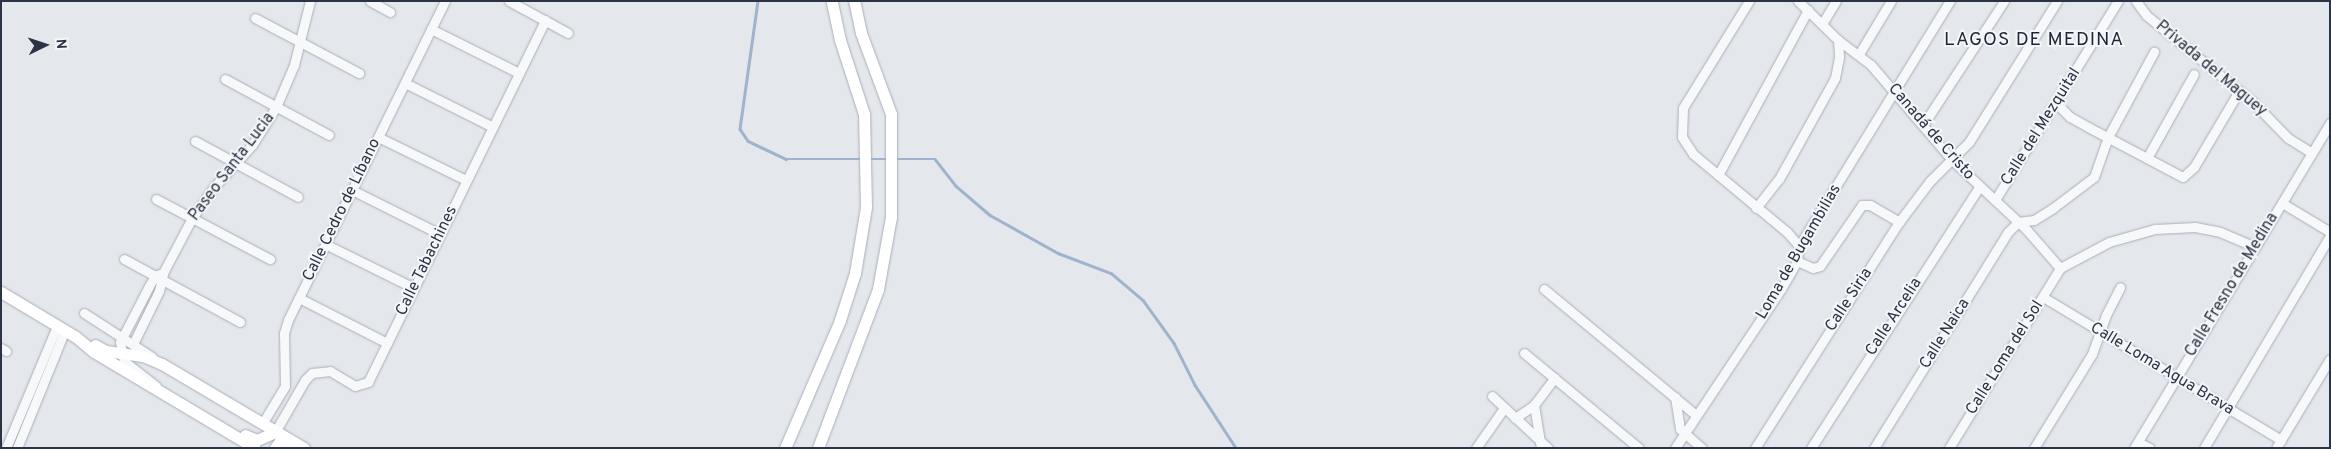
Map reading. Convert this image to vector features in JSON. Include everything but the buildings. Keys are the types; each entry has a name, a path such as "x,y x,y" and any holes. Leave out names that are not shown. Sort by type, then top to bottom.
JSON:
{"main road":[{"path":"785,448 833,339 855,273 866,207 866,136 860,98 840,40 832,1"},
{"path":"818,448 878,289 891,216 892,135 887,100 861,33 854,1"},
{"path":"1,292 76,337 106,351 121,344 162,364 299,445"},
{"path":"76,337 94,352 158,388 256,448"},
{"path":"217,424 229,425 254,440 275,432"},
{"path":"275,448 280,441 299,445"}],"street":[{"name":"Paseo Santa Lucia","path":"160,276 192,218 214,187 237,164 276,107 294,65 310,1"},
{"path":"370,1 390,12"},
{"name":"Calle Cedro de Líbano","path":"285,386 284,333 298,298 445,1"},
{"path":"1749,1 1683,108 1682,137 1693,154 1787,232 1799,246"},
{"name":"Canadá de Cristo","path":"1798,1 1838,40 1859,54 1953,161 2018,222 2060,268"},
{"path":"1822,24 1836,1"},
{"path":"1859,54 1891,1"},
{"name":"Loma de Bugambilias","path":"1675,448 1732,365 1797,261 1799,246 1895,94 1950,1"},
{"path":"1923,126 2004,1"},
{"name":"Calle del Mezquital","path":"1995,200 2057,104 2118,1"},
{"name":"Privada del Maguey","path":"2136,1 2146,15 2240,90 2288,138 2312,153"},
{"path":"511,2 568,33"},
{"name":"Calle Siria","path":"1755,448 1899,222 1930,180 1953,161 1986,115 2053,3"},
{"path":"1718,175 1808,10"},
{"path":"256,18 359,73"},
{"name":"Calle Tabachines","path":"275,432 296,393 308,376 318,370 338,374 355,386 364,386 387,343 544,20"},
{"path":"431,29 519,73"},
{"path":"1756,208 1779,179 1835,78 1840,58 1838,40"},
{"path":"2018,222 2034,220 2090,182 2098,171 2108,137 2154,52"},
{"path":"2147,158 2194,74"},
{"path":"224,79 329,135"},
{"path":"405,83 493,127"},
{"path":"2057,104 2070,117 2183,177 2194,167 2240,90"},
{"name":"Calle Fresno de Medina","path":"2136,445 2175,377 2330,124"},
{"path":"378,137 466,180"},
{"path":"195,141 298,197"},
{"name":"Calle Arcelia","path":"1811,448 1979,186"},
{"path":"352,190 440,234"},
{"path":"156,199 270,259"},
{"path":"2282,203 2330,232"},
{"path":"1797,261 1813,268 1824,262 1858,206 1870,205 1899,222"},
{"name":"Calle Naica","path":"1874,448 2008,232 2018,222"},
{"path":"2060,268 2109,242 2155,229 2195,227 2220,232 2255,247"},
{"path":"2204,448 2230,410 2330,236"},
{"path":"325,244 414,288"},
{"path":"124,259 160,276 240,322"},
{"name":"Calle Loma del Sol","path":"1949,448 2060,268"},
{"path":"158,388 124,361 121,344 137,306 160,276"},
{"path":"133,344 149,313 160,276"},
{"path":"2034,448 2092,354 2120,287"},
{"path":"1544,289 1696,415"},
{"name":"Calle Loma Agua Brava","path":"2043,297 2230,410 2278,444"},
{"path":"298,298 387,343"},
{"path":"137,306 149,313"},
{"path":"84,313 121,344 133,344 162,364"},
{"path":"6,448 61,328"},
{"path":"17,448 61,328"},
{"path":"1524,353 1638,448"},
{"path":"2278,444 2330,359"},
{"path":"1514,418 1534,405 1554,378"},
{"path":"262,424 285,386 296,393"},
{"path":"1492,396 1543,446"},
{"path":"1675,397 1677,420 1684,434 1702,448"},
{"path":"1534,405 1543,446"},
{"path":"1476,448 1504,408"},
{"path":"2136,445 2150,448"}],"waterway":[{"path":"758,1 740,129 748,141 786,159 861,159"},
{"path":"869,159 889,159"},
{"path":"894,159 935,159 956,186 990,215 1058,253 1111,273 1143,300 1174,343 1195,385 1236,448"}],"district":[{"name":"LAGOS DE MEDINA","path":"2034,41"}]}
